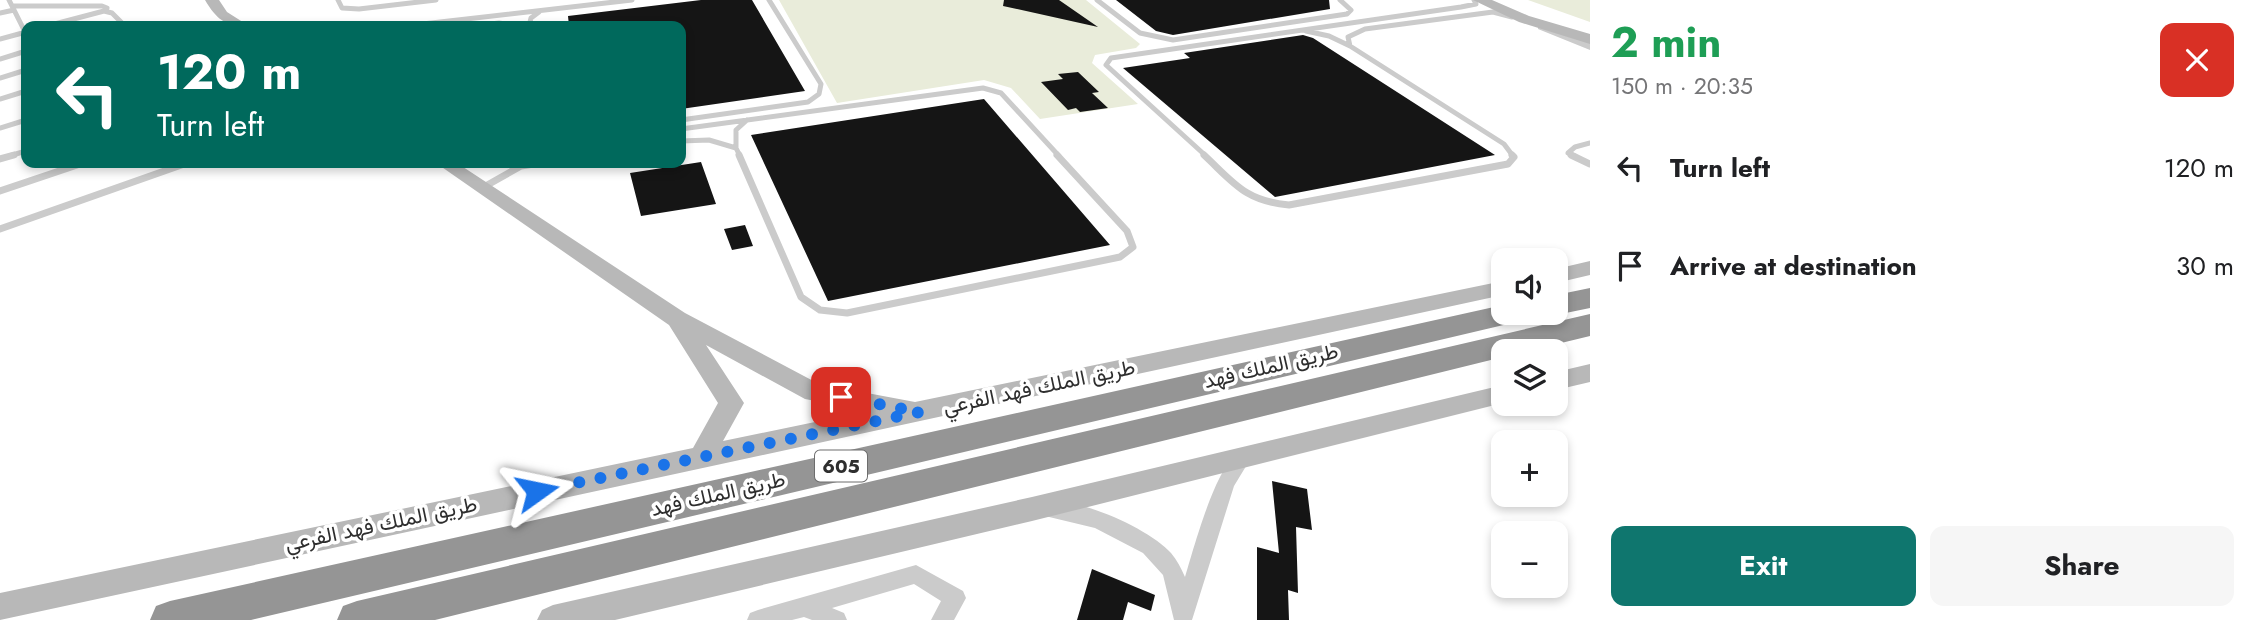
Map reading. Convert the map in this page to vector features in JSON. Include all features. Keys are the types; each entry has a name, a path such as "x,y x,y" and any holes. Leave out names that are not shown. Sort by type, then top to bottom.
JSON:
{"highway":[{"path":"1568,303 1590,298"},
{"name":"طريق الملك فهد","path":"170,620 1491,317"},
{"name":"طريق الملك فهد","path":"357,620 1590,326"}],"main road":[{"path":"231,0 242,21"},
{"path":"1480,0 1524,19 1590,39"},
{"path":"1509,0 1590,28"},
{"path":"209,2 221,15 234,21"},
{"path":"453,168 677,319 814,393 920,412"},
{"path":"1568,273 1590,268"},
{"name":"طريق الملك فهد الفرعي","path":"0,607 1491,291"},
{"path":"677,319 731,404 701,458"},
{"path":"1568,378 1590,373"},
{"path":"553,620 1032,509 1491,397"}],"street":[{"path":"1524,19 1590,47"},
{"path":"1182,618 1225,484 1242,458"},
{"path":"1032,509 1071,510 1135,537 1157,551 1172,569 1182,618"},
{"path":"758,620 916,574 955,598 942,620"},
{"path":"804,607 836,620"}],"lane":[{"path":"338,0 342,8 359,9 436,0"},
{"path":"448,21 632,0"},
{"path":"686,119 808,102 819,94 821,84 769,0"},
{"path":"1097,0 1140,35 1153,40 1173,40 1347,14 1351,10 1340,0"},
{"path":"1301,30 1329,36 1350,46 1504,144 1514,157 1508,164 1289,205 1267,204 1249,196 1107,65 1111,58 1301,30 1461,7 1476,4 1474,0"},
{"path":"12,5 21,22"},
{"path":"0,13 12,5 102,6 107,8 104,11"},
{"path":"530,21 541,10"},
{"path":"66,21 104,11 112,13 118,21"},
{"path":"1350,46 1348,37 1365,29 1493,12 1524,19"},
{"path":"0,39 21,33"},
{"path":"0,59 21,53"},
{"path":"0,78 21,72"},
{"path":"686,128 958,89 983,88 1001,93 1127,231 1133,247 1120,257 847,313 820,310 801,298 736,148 736,130 747,120"},
{"path":"0,99 21,93"},
{"path":"0,128 21,122"},
{"path":"686,140 697,138 718,141 736,148"},
{"path":"1590,144 1575,147 1569,153 1590,164"},
{"path":"0,159 21,153"},
{"path":"0,191 68,168"},
{"path":"0,229 173,168"},
{"path":"482,188 517,168"}],"green space":[{"path":"779,0 1086,0 1140,44 1136,48 1095,55 1092,63 1138,104 1040,119 1011,88 984,80 837,103"},
{"path":"1528,0 1590,0 1590,22"}],"building":[{"path":"701,0 752,0 805,91 686,108 686,21 568,21 568,16"},
{"path":"1004,0 1059,0 1098,27 1003,6"},
{"path":"1116,0 1329,0 1330,9 1173,35 1156,31"},
{"path":"1303,35 1313,38 1495,155 1275,197 1123,68 1190,58 1184,53"},
{"path":"1078,72 1099,92 1092,93 1108,108 1080,112 1076,108 1068,110 1041,82 1063,79 1058,74"},
{"path":"984,99 1110,245 828,301 751,135"},
{"path":"701,162 716,204 641,216 630,173 662,168 686,168 686,164"},
{"path":"745,225 753,246 732,250 724,229"},
{"path":"1272,481 1307,489 1312,530 1296,527 1298,593 1288,590 1289,620 1257,620 1257,547 1279,553"},
{"path":"1092,569 1155,595 1151,611 1128,602 1123,620 1077,620"}],"route":[{"path":"537,491 920,412 841,397"}]}
